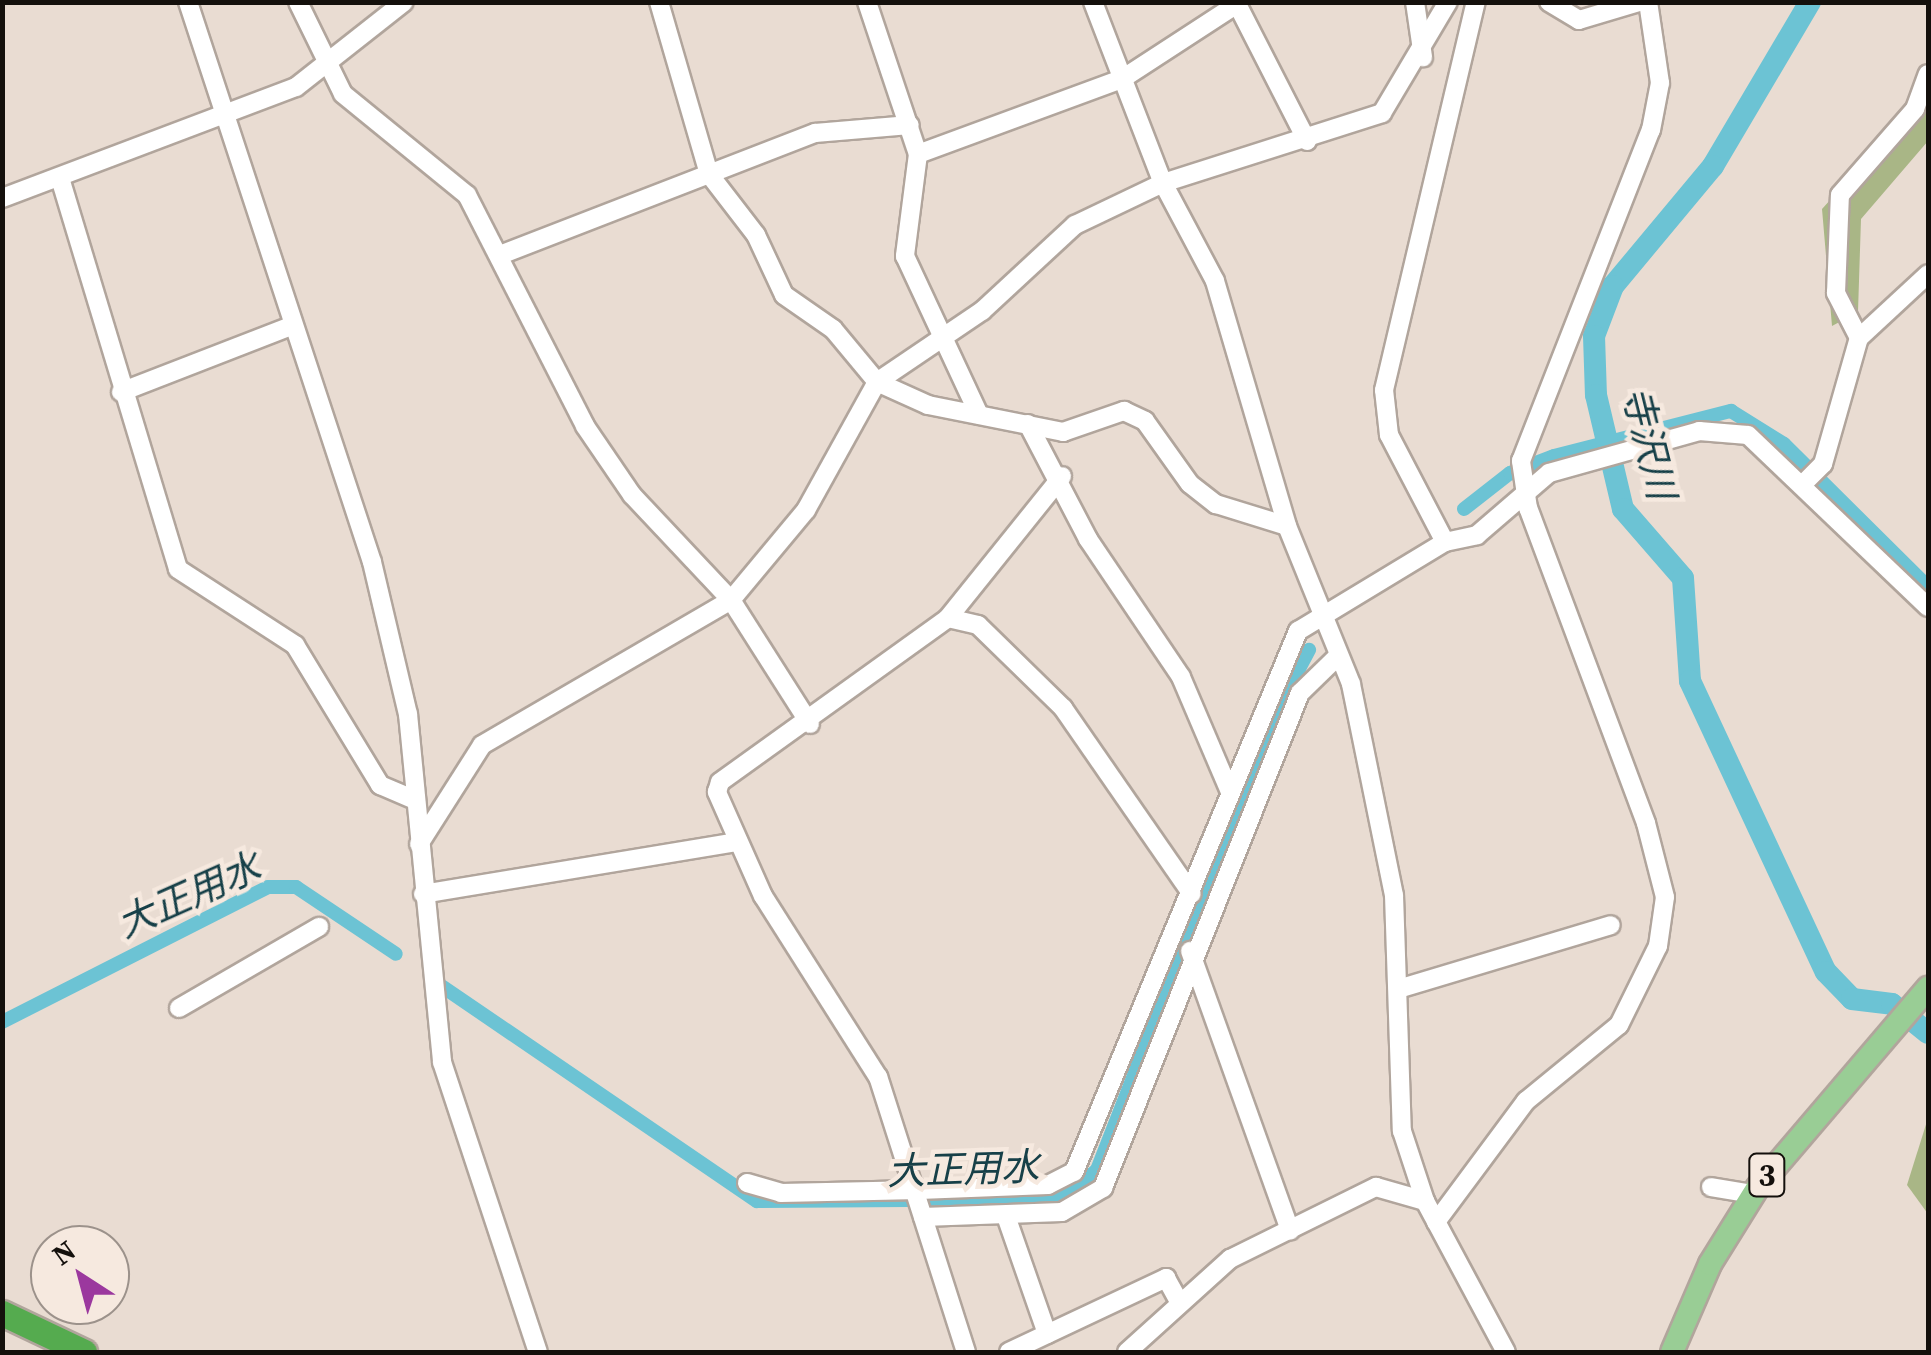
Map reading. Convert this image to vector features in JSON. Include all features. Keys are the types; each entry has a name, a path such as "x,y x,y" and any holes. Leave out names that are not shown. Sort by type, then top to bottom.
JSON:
{"highway":[{"path":"2,1313 84,1352"},
{"path":"2,1332 47,1352"}],"main road":[{"name":"3","path":"1672,1352 1738,1214 1915,1005"}],"street":[{"path":"188,2 229,114 288,328 372,562 406,698 423,894 451,1102 538,1352"},
{"path":"298,2 343,94 446,169 500,255 585,426 632,496 731,600 810,724"},
{"path":"2,198 229,114 327,66 404,2"},
{"path":"660,2 709,174 756,235 784,295 833,329 877,382 979,414 1063,432 1124,412 1146,420 1190,484 1216,504 1288,526"},
{"path":"867,2 918,154 906,256 979,414"},
{"path":"1093,2 1163,184 1215,281 1288,526 1338,656 1394,895 1398,1114 1425,1200 1506,1352"},
{"path":"1416,2 1424,56"},
{"path":"419,844 482,744 731,600 806,510 877,382 943,338 1074,224 1163,184 1308,141 1382,113 1424,56 1448,2"},
{"path":"1445,542 1390,435 1384,390 1476,2"},
{"path":"1549,2 1579,20 1639,2"},
{"path":"1436,1222 1526,1101 1619,1025 1641,994 1666,897 1525,486 1521,461 1651,130 1660,83 1648,2"},
{"path":"918,154 1122,79 1237,3 1308,141"},
{"path":"1859,338 1836,293 1840,196 1915,109 1928,74"},
{"path":"500,255 815,133 910,124"},
{"path":"60,178 121,392 178,569 295,645 380,784 415,800"},
{"path":"1811,476 1859,338 1928,274"},
{"path":"121,392 288,328"},
{"path":"1028,424 1062,476 1088,539 1181,677 1230,792"},
{"path":"747,1183 770,1192 921,1204 1006,1216 1072,1210 1103,1188 1184,948 1192,894 1280,661 1322,615 1445,542 1476,535 1525,486 1549,472 1698,431 1736,432 1811,476 1928,607"},
{"path":"966,1352 878,1077 738,842 720,782 810,724 948,618 1062,476"},
{"path":"948,618 978,625 1063,708 1192,894"},
{"path":"921,1204 1048,1185 1074,1172 1184,948 1300,693 1338,656"},
{"path":"423,894 738,842"},
{"path":"1398,989 1611,925"},
{"path":"179,1008 320,927"},
{"path":"1184,948 1290,1231"},
{"path":"1738,1214 1712,1187 1753,1194"},
{"path":"1127,1352 1230,1259 1376,1188 1425,1200"},
{"path":"1006,1216 1047,1334"},
{"path":"1009,1352 1166,1278 1180,1303"}],"green space":[{"path":"1928,92 1928,141 1861,219 1858,312 1832,326 1822,209"},
{"path":"1928,1118 1928,1214 1907,1185"}],"waterway":[{"name":"寺沢川","path":"1810,2 1713,166 1613,286 1594,336 1596,395 1623,509 1683,578 1690,681 1826,972 1852,999 1892,1004 1928,1033"},
{"name":"大正用水","path":"1464,509 1510,473 1554,456 1731,411 1784,444 1928,587"},
{"name":"大正用水","path":"443,987 757,1201 1061,1199 1097,1170 1274,716 1309,650"},
{"name":"大正用水","path":"2,1022 268,887 296,887 396,954"}]}
